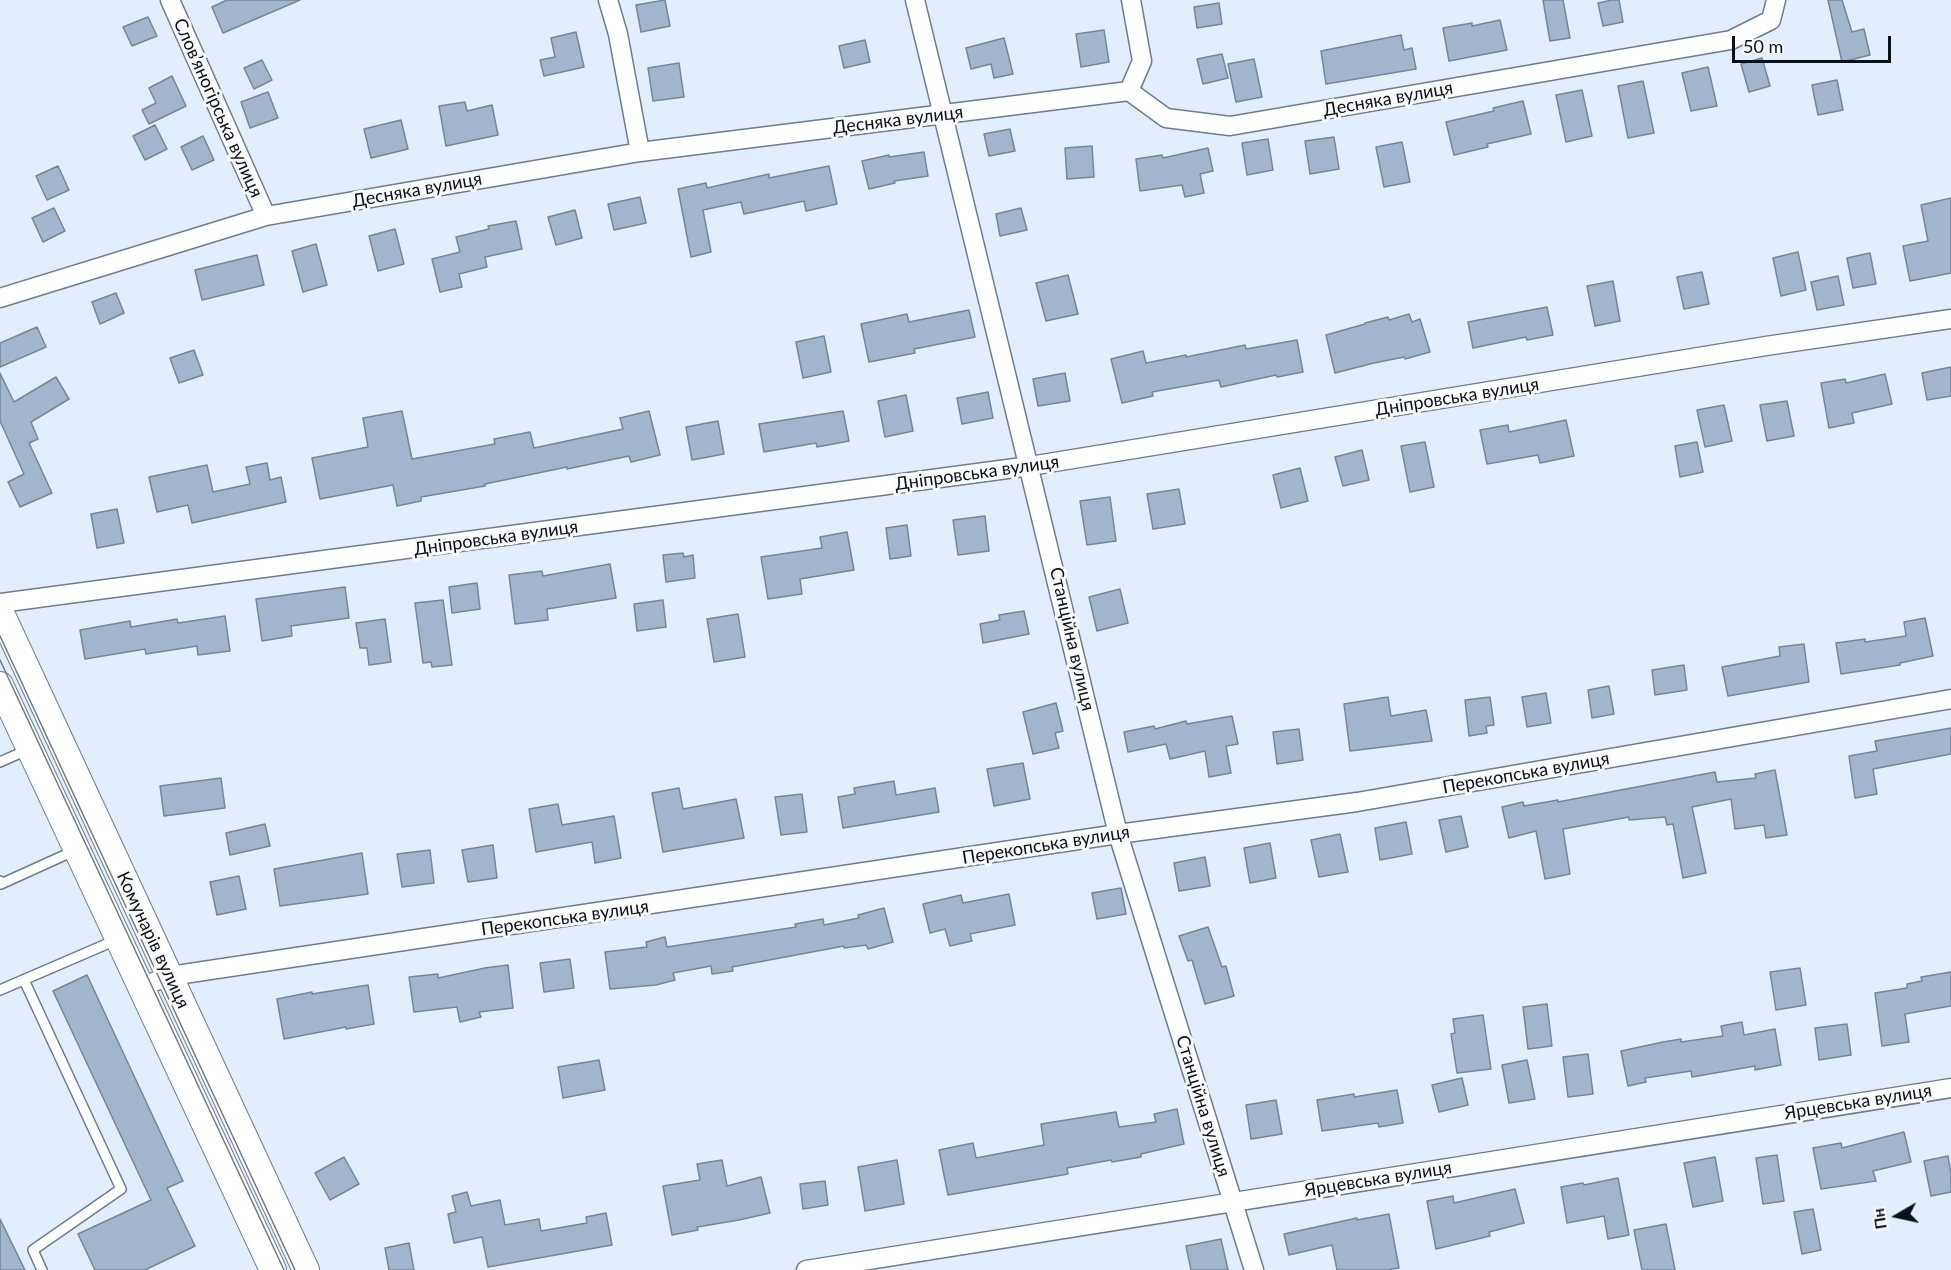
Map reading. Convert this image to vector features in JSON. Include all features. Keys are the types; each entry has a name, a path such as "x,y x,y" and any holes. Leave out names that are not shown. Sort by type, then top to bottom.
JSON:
{"street":[{"name":"Слов’яногірська вулиця","path":"170,0 266,216"},
{"path":"608,0 618,34 640,152"},
{"name":"Станційна вулиця","path":"915,0 1118,834 1254,1270"},
{"path":"1129,91 1142,61 1131,0"},
{"name":"Десняка вулиця","path":"0,298 266,216 640,152 1129,91 1166,118 1230,126 1731,40 1771,20 1776,0"},
{"name":"Дніпровська вулиця","path":"0,603 1030,466 1766,346 1951,319"},
{"name":"Комунарів вулиця","path":"0,611 11,680 29,749 273,1270"},
{"name":"Комунарів вулиця","path":"11,680 170,976 306,1270"},
{"name":"Перекопська вулиця","path":"140,987 170,976 1118,834 1357,802 1951,699"},
{"name":"Ярцевська вулиця","path":"806,1270 1951,1088"}],"lane":[{"path":"0,762 29,749"},
{"path":"0,881 1,884 76,849"},
{"path":"0,990 118,939"},
{"path":"24,980 121,1189 33,1250 42,1270"}],"building":[{"path":"227,0 300,0 223,33 212,7"},
{"path":"665,0 670,26 641,32 636,5"},
{"path":"1543,0 1563,0 1570,38 1550,41"},
{"path":"1619,0 1623,22 1603,26 1598,3"},
{"path":"1828,0 1842,0 1852,32 1864,29 1870,55 1842,62"},
{"path":"1219,3 1222,24 1197,28 1194,7"},
{"path":"148,17 157,36 132,46 123,27"},
{"path":"1500,20 1507,50 1449,61 1443,28 1472,23 1472,26"},
{"path":"1104,30 1109,62 1081,67 1076,34"},
{"path":"576,32 584,67 544,76 540,60 555,57 551,38"},
{"path":"1401,35 1404,50 1412,48 1416,69 1326,84 1321,51"},
{"path":"1004,38 1013,74 994,78 991,64 971,69 966,48"},
{"path":"865,40 870,62 844,68 839,46"},
{"path":"1222,54 1228,78 1203,84 1197,59"},
{"path":"1762,58 1770,86 1749,92 1741,64"},
{"path":"1254,59 1262,97 1236,102 1228,64"},
{"path":"262,60 272,80 254,89 244,68"},
{"path":"679,63 684,97 653,101 648,68"},
{"path":"1708,67 1717,106 1691,111 1682,73"},
{"path":"172,76 186,106 149,124 142,110 156,103 149,88"},
{"path":"1837,80 1843,110 1818,115 1812,85"},
{"path":"1643,81 1654,133 1628,138 1618,86"},
{"path":"1582,90 1592,136 1566,142 1556,95"},
{"path":"268,92 278,118 250,128 241,102"},
{"path":"1523,101 1531,134 1487,144 1488,147 1454,155 1446,122 1494,111 1493,108"},
{"path":"465,102 467,111 492,105 498,135 446,146 439,106"},
{"path":"401,120 408,149 371,158 364,129"},
{"path":"155,125 167,149 145,160 133,136"},
{"path":"1010,129 1015,151 989,156 984,134"},
{"path":"203,136 214,160 192,170 181,147"},
{"path":"1334,137 1339,169 1310,174 1305,141"},
{"path":"1268,139 1273,170 1247,175 1242,143"},
{"path":"1402,142 1410,182 1384,187 1376,147"},
{"path":"1092,146 1094,177 1067,179 1065,148"},
{"path":"1208,148 1213,171 1200,174 1204,193 1185,197 1182,185 1140,191 1136,159 1162,155 1163,158"},
{"path":"924,152 928,176 894,181 895,183 869,189 862,161 889,155 889,157"},
{"path":"58,166 69,190 47,200 36,176"},
{"path":"829,166 837,204 806,211 804,201 744,214 741,202 703,210 711,252 691,257 678,189 706,183 707,188 769,174 769,178"},
{"path":"640,197 646,223 614,230 608,204"},
{"path":"1951,198 1951,273 1910,281 1903,246 1928,241 1921,205"},
{"path":"54,208 65,231 43,242 32,218"},
{"path":"1021,208 1027,230 1000,236 996,214"},
{"path":"575,210 582,238 556,245 548,217"},
{"path":"516,221 522,249 485,257 487,267 459,274 462,287 440,292 432,259 460,252 456,237 489,229 488,226"},
{"path":"395,229 404,264 378,271 369,236"},
{"path":"316,244 327,285 303,292 292,251"},
{"path":"1798,252 1806,290 1781,296 1773,258"},
{"path":"1870,253 1876,284 1853,288 1847,258"},
{"path":"257,255 264,285 202,300 195,270"},
{"path":"1702,272 1709,304 1684,309 1677,277"},
{"path":"1068,275 1078,314 1046,321 1036,283"},
{"path":"1838,276 1844,305 1817,310 1811,282"},
{"path":"1613,281 1620,321 1595,326 1587,286"},
{"path":"116,293 124,313 100,324 92,302"},
{"path":"1547,307 1553,335 1527,340 1526,337 1473,348 1468,322"},
{"path":"969,310 975,337 914,349 915,353 869,362 861,324 907,314 909,322"},
{"path":"1409,314 1412,322 1420,319 1430,352 1335,373 1326,335 1388,317 1389,320"},
{"path":"37,327 46,347 0,367 0,343"},
{"path":"824,336 831,372 803,378 796,342"},
{"path":"1297,340 1303,372 1277,377 1276,375 1221,387 1219,380 1152,392 1153,396 1122,403 1111,359 1143,351 1146,363 1245,345 1246,349"},
{"path":"194,350 203,375 179,383 170,358"},
{"path":"1951,367 1951,396 1927,400 1922,373"},
{"path":"0,373 14,402 56,377 69,399 31,422 38,439 29,443 52,493 20,507 8,482 24,474 0,421"},
{"path":"1065,373 1070,401 1038,406 1033,379"},
{"path":"1885,374 1892,404 1852,413 1854,423 1829,428 1821,383 1845,379 1846,383"},
{"path":"988,392 993,418 962,424 957,398"},
{"path":"906,395 913,431 885,437 878,401"},
{"path":"1787,401 1794,436 1767,441 1760,405"},
{"path":"1724,405 1732,441 1705,447 1697,410"},
{"path":"402,411 412,459 495,444 494,439 530,432 534,448 623,429 620,418 649,411 660,455 631,462 629,456 567,469 567,467 485,484 485,486 421,497 421,501 397,506 393,485 320,499 312,458 368,447 363,418"},
{"path":"843,411 849,441 817,447 816,443 764,452 759,424"},
{"path":"1566,420 1574,456 1540,463 1538,455 1487,464 1480,430 1508,425 1509,432"},
{"path":"718,421 724,454 692,460 686,427"},
{"path":"1425,442 1434,487 1410,492 1401,446"},
{"path":"1697,442 1703,472 1680,477 1675,446"},
{"path":"1362,450 1369,480 1343,486 1335,457"},
{"path":"267,463 270,480 281,477 286,502 192,523 188,505 157,512 149,477 207,465 213,492 250,484 246,467"},
{"path":"1300,468 1308,501 1281,508 1273,475"},
{"path":"1179,489 1185,524 1153,529 1147,494"},
{"path":"1110,497 1116,541 1087,545 1080,501"},
{"path":"117,509 124,543 97,548 91,514"},
{"path":"985,516 989,551 958,555 953,520"},
{"path":"907,525 911,556 890,559 886,528"},
{"path":"847,532 854,570 800,579 802,594 768,599 761,557 822,548 820,537"},
{"path":"683,553 684,557 693,555 695,578 666,582 663,555"},
{"path":"610,564 616,598 547,609 548,620 515,624 509,575 542,571 543,576"},
{"path":"477,583 480,609 452,613 449,587"},
{"path":"345,587 349,618 291,626 292,636 262,641 256,599"},
{"path":"1120,589 1128,623 1097,631 1089,597"},
{"path":"443,600 452,665 432,667 431,662 423,663 415,603"},
{"path":"663,600 666,627 637,631 634,604"},
{"path":"1024,611 1029,634 983,643 980,624 1000,620 999,615"},
{"path":"738,614 745,657 714,662 707,619"},
{"path":"225,616 230,651 198,655 197,646 146,654 145,649 85,659 80,630 130,621 131,627 177,619 178,623"},
{"path":"1925,618 1933,656 1900,663 1900,665 1841,674 1836,643 1865,639 1865,642 1906,636 1904,622"},
{"path":"385,619 391,662 369,665 367,648 360,648 356,623"},
{"path":"1804,644 1809,682 1728,696 1722,667 1780,656 1779,647"},
{"path":"1684,665 1687,690 1655,695 1652,670"},
{"path":"1609,686 1614,714 1592,718 1588,690"},
{"path":"1546,693 1551,723 1527,727 1522,697"},
{"path":"1388,697 1391,716 1426,710 1432,741 1350,751 1344,704"},
{"path":"1490,697 1494,725 1486,726 1487,733 1469,736 1465,700"},
{"path":"1056,703 1063,731 1055,733 1059,748 1033,754 1023,712"},
{"path":"1232,716 1238,744 1226,746 1231,773 1209,777 1205,751 1170,759 1166,744 1128,752 1124,732"},
{"path":"1951,728 1951,754 1873,769 1877,794 1855,798 1849,756 1877,751 1875,741"},
{"path":"1299,729 1303,760 1277,764 1273,732"},
{"path":"1023,763 1030,799 994,806 987,769"},
{"path":"1775,770 1787,835 1766,838 1764,825 1735,829 1731,799 1692,807 1706,873 1683,878 1673,824 1667,825 1665,817 1629,820 1629,817 1563,829 1570,874 1545,879 1536,831 1509,838 1502,807 1523,802 1524,806 1558,800 1558,802 1715,772 1717,782 1756,778 1755,774"},
{"path":"221,778 225,808 164,816 160,786"},
{"path":"894,781 896,795 935,788 939,812 843,828 838,797 855,794 854,788"},
{"path":"679,788 683,809 736,799 744,838 663,852 652,793"},
{"path":"802,794 807,832 781,835 775,797"},
{"path":"558,804 562,825 614,816 621,858 595,863 592,842 536,852 529,809"},
{"path":"1461,816 1468,847 1446,852 1439,820"},
{"path":"1406,822 1412,854 1380,860 1375,828"},
{"path":"265,824 270,846 230,855 226,833"},
{"path":"1340,834 1348,872 1319,877 1311,840"},
{"path":"1270,843 1276,878 1250,883 1244,848"},
{"path":"493,845 497,878 468,882 462,850"},
{"path":"430,850 434,883 402,887 397,854"},
{"path":"362,853 368,894 280,906 274,869"},
{"path":"1205,857 1210,886 1179,891 1174,863"},
{"path":"239,876 246,909 217,915 210,882"},
{"path":"1121,888 1126,914 1097,919 1092,893"},
{"path":"1009,894 1015,925 970,934 972,941 950,946 945,929 930,933 923,904 961,895 963,903"},
{"path":"884,908 893,942 868,949 866,945 844,948 844,946 732,967 733,971 712,974 711,966 673,973 675,980 656,985 610,989 605,952 647,947 646,942 665,937 667,947 796,927 795,924 823,919 824,925 859,918 858,915"},
{"path":"1208,927 1222,967 1226,966 1234,996 1205,1004 1192,960 1188,961 1179,936"},
{"path":"570,959 574,988 544,992 540,963"},
{"path":"508,965 513,1008 479,1012 481,1017 460,1022 457,1007 414,1012 409,977 438,974 438,978"},
{"path":"1800,968 1806,1005 1776,1010 1770,972"},
{"path":"1951,972 1951,1006 1905,1014 1909,1042 1882,1046 1875,993 1907,988 1907,984 1922,981 1921,977"},
{"path":"87,975 183,1181 167,1188 195,1246 145,1270 95,1270 78,1234 151,1200 53,991"},
{"path":"368,985 374,1024 284,1039 277,999"},
{"path":"1547,1004 1552,1046 1528,1049 1523,1007"},
{"path":"1483,1015 1491,1069 1457,1073 1451,1034 1455,1033 1453,1019"},
{"path":"1742,1022 1744,1035 1775,1029 1781,1065 1755,1070 1755,1066 1692,1077 1691,1071 1645,1078 1646,1082 1628,1086 1621,1051 1681,1039 1681,1042 1723,1036 1721,1026"},
{"path":"1847,1024 1851,1055 1819,1060 1815,1028"},
{"path":"1588,1054 1593,1094 1568,1097 1563,1057"},
{"path":"599,1060 605,1090 563,1098 558,1067"},
{"path":"1527,1060 1535,1099 1509,1103 1502,1065"},
{"path":"1462,1078 1468,1105 1439,1112 1432,1085"},
{"path":"1397,1090 1403,1123 1379,1127 1378,1123 1322,1131 1317,1100"},
{"path":"1276,1100 1282,1134 1251,1139 1246,1105"},
{"path":"1177,1109 1184,1144 1141,1154 1141,1157 1067,1168 1068,1174 948,1195 939,1150 973,1143 976,1158 1044,1145 1041,1124 1116,1112 1119,1127 1156,1122 1154,1114"},
{"path":"1904,1132 1911,1162 1873,1171 1876,1181 1821,1189 1813,1148 1841,1143 1842,1148"},
{"path":"1777,1155 1784,1201 1763,1204 1756,1158"},
{"path":"1948,1156 1951,1192 1931,1196 1924,1161"},
{"path":"344,1157 359,1184 330,1200 315,1173"},
{"path":"1715,1157 1723,1201 1693,1207 1684,1163"},
{"path":"722,1160 727,1186 761,1177 770,1213 697,1227 698,1230 672,1235 663,1186 700,1180 697,1164"},
{"path":"897,1160 904,1204 865,1211 858,1167"},
{"path":"1618,1178 1629,1235 1608,1239 1604,1216 1567,1223 1561,1187"},
{"path":"825,1181 828,1205 803,1209 800,1184"},
{"path":"1515,1189 1524,1223 1489,1232 1490,1236 1436,1249 1427,1201 1453,1196 1454,1203"},
{"path":"467,1192 471,1206 500,1200 505,1225 539,1219 541,1231 587,1223 586,1217 606,1213 612,1245 488,1267 482,1237 454,1243 448,1214 456,1212 452,1196"},
{"path":"1813,1209 1821,1250 1802,1254 1794,1212"},
{"path":"1389,1214 1399,1268 1337,1270 1332,1245 1289,1255 1284,1234 1357,1218 1357,1220"},
{"path":"0,1219 25,1270 0,1270"},
{"path":"1666,1224 1675,1270 1642,1270 1634,1230"},
{"path":"1221,1239 1228,1270 1191,1270 1186,1246"},
{"path":"409,1243 414,1270 389,1270 385,1248"}],"tram line":[{"path":"0,636 295,1270"},
{"path":"0,660 284,1270"}]}
